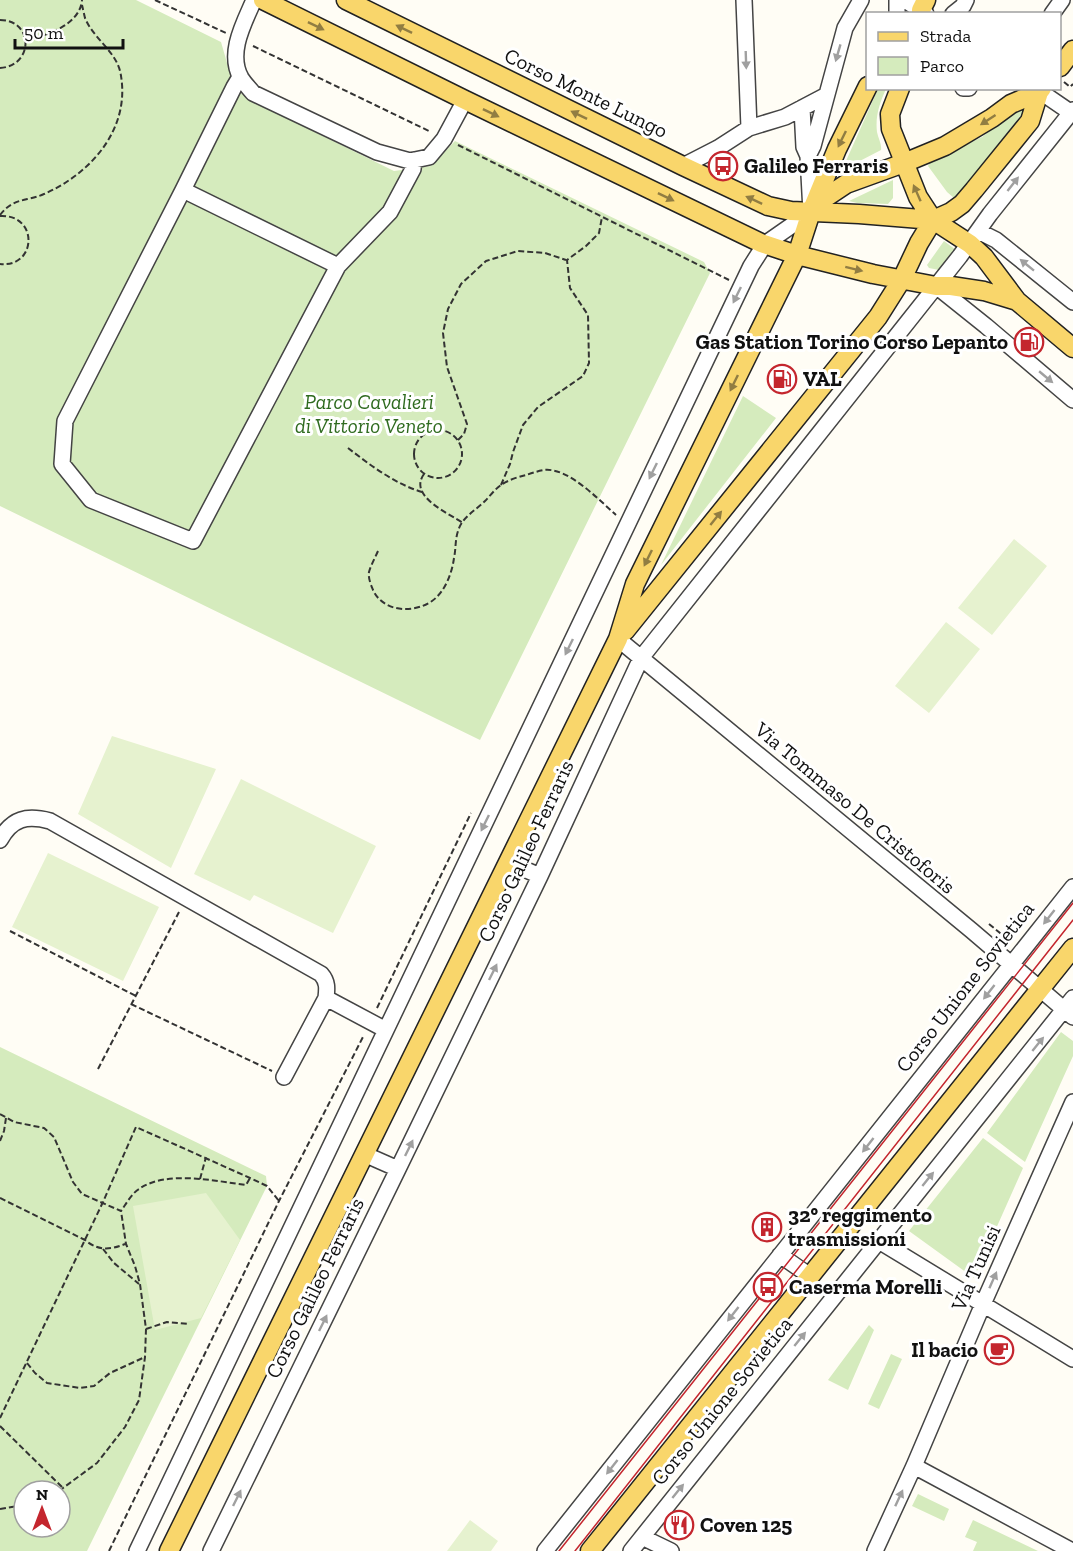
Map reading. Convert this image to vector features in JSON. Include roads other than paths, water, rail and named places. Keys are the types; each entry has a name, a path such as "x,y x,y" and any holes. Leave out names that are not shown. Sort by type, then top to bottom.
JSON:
{"main road":[{"path":"263,0 765,244 797,255 873,274 936,286 984,291 1017,301"},
{"name":"Corso Monte Lungo","path":"346,0 768,206 790,211 933,220"},
{"path":"1061,65 1073,50"},
{"name":"Corso Galileo Ferraris","path":"169,1551 618,639 635,584 797,255 811,212 837,149 866,88"},
{"path":"899,90 890,114 891,129 918,197 933,220 974,237 988,262 1017,301 1073,348"},
{"path":"811,212 825,198 846,184 904,164 945,146 1011,104 1039,90"},
{"path":"933,220 962,204 974,190 1030,121 1039,90"},
{"name":"Corso Galileo Ferraris","path":"618,639 878,316 902,279 933,220"},
{"name":"Corso Unione Sovietica","path":"590,1551 1073,948"}],"street":[{"path":"254,0 236,48 240,77 253,93 377,152 410,161 429,157 444,139 465,100"},
{"path":"808,156 813,146 845,28 861,0"},
{"path":"905,0 922,10"},
{"path":"956,12 966,0"},
{"path":"744,1 749,128"},
{"path":"240,77 65,421 62,464 91,500 193,541 338,266 390,212 413,169 414,160"},
{"path":"1039,90 1072,112"},
{"path":"683,166 718,148 749,128 784,117 825,96"},
{"path":"137,1551 740,287 765,244 811,212 808,156 804,147 802,108"},
{"name":"Corso Galileo Ferraris","path":"211,1551 540,876 641,657 1072,112"},
{"path":"183,190 338,266"},
{"path":"974,237 996,240 1073,302"},
{"path":"936,286 1073,400"},
{"name":"Via Tommaso De Cristoforis","path":"618,639 1040,990 1070,1008"},
{"path":"2,832 25,818 36,817 50,820 321,974 328,988 326,998 284,1077"},
{"path":"508,862 540,876"},
{"name":"Corso Unione Sovietica","path":"545,1551 1073,886"},
{"path":"326,998 386,1030"},
{"name":"Corso Unione Sovietica","path":"631,1551 879,1241 1070,1008"},
{"name":"Via Tunisi","path":"875,1551 1073,1102"},
{"path":"364,1154 398,1169"},
{"path":"879,1241 1073,1359"},
{"path":"780,1255 810,1276"},
{"path":"914,1466 1072,1551"},
{"path":"642,1537 671,1551"}],"tram line":[{"path":"559,1551 1073,903"},
{"path":"575,1551 1073,920"}],"place":[{"name":"Galileo Ferraris","path":"723,166"},
{"name":"Gas Station Torino Corso Lepanto","path":"1029,342"},
{"name":"VAL","path":"782,379"},
{"name":"32° reggimento trasmissioni","path":"767,1227"},
{"name":"Caserma Morelli","path":"768,1287"},
{"name":"Il bacio","path":"999,1350"},
{"name":"Coven 125","path":"679,1525"}],"park label":[{"name":"Parco Cavalieri di Vittorio Veneto","path":"369,414"}]}
